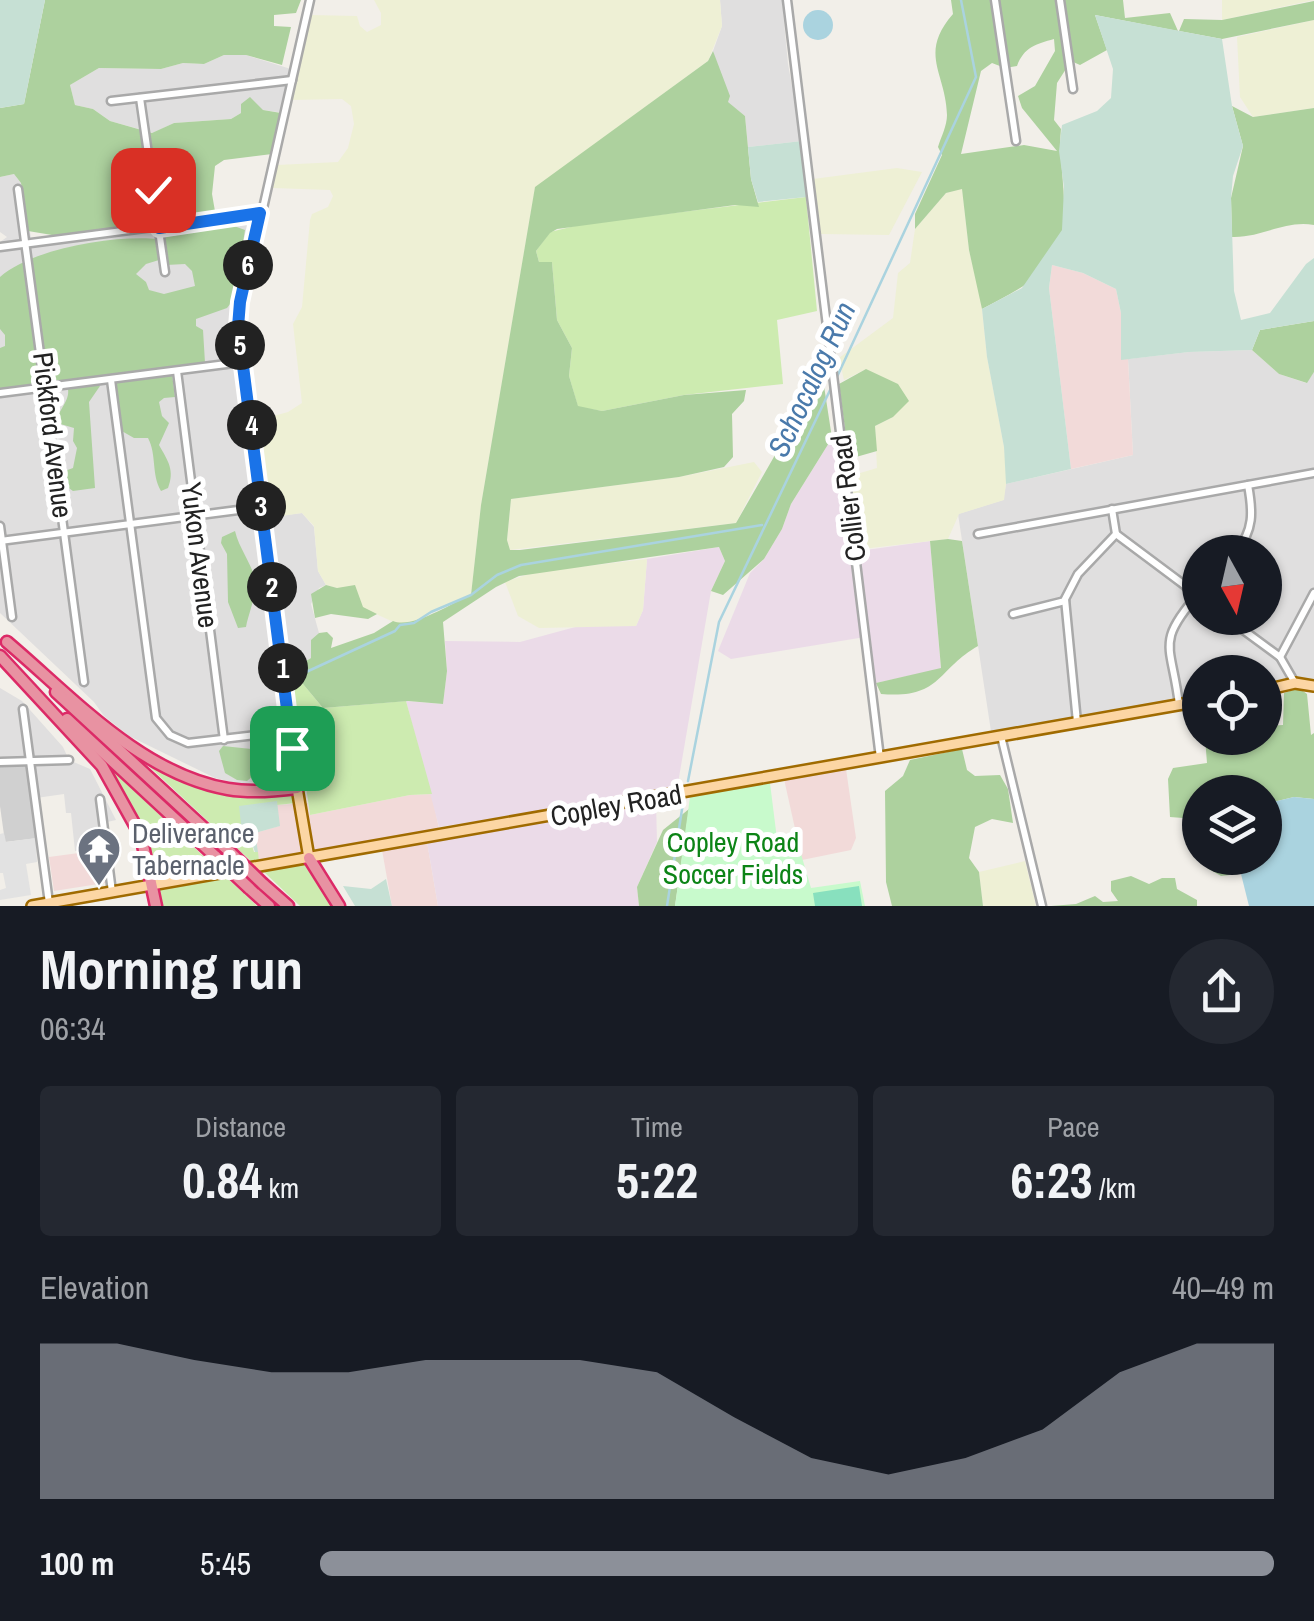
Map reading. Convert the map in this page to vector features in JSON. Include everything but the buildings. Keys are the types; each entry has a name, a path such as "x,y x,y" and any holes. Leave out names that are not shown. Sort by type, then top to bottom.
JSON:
{"highway":[{"path":"3,638 95,717 175,771 233,790 297,788"},
{"path":"3,638 78,713 288,906"},
{"path":"0,656 269,906"},
{"path":"22,678 102,766 141,836 156,906"},
{"path":"309,858 339,906"}],"main road":[{"path":"1282,685 1295,682 1314,686"},
{"name":"Copley Road","path":"32,906 1182,704"},
{"path":"297,788 309,858"}],"street":[{"path":"297,788 238,310 310,0"},
{"name":"Collier Road","path":"787,0 880,758"},
{"path":"995,0 1016,140"},
{"path":"1060,0 1073,89"},
{"path":"111,101 292,80"},
{"path":"140,98 164,272"},
{"name":"Pickford Avenue","path":"18,190 84,682"},
{"path":"0,247 260,213"},
{"path":"0,393 242,362"},
{"name":"Yukon Avenue","path":"177,371 224,740"},
{"path":"111,380 156,718 166,731 188,743 289,731"},
{"path":"978,534 1314,474"},
{"path":"1248,485 1249,535"},
{"path":"1,541 261,507"},
{"path":"1112,509 1116,534 1182,583"},
{"path":"0,526 12,617"},
{"path":"1077,722 1065,601 1078,574 1116,534"},
{"path":"1281,655 1314,594"},
{"path":"1013,614 1065,601"},
{"path":"1179,705 1169,636 1182,613"},
{"path":"1250,635 1277,655"},
{"path":"1282,660 1295,682"},
{"path":"23,709 49,903"},
{"path":"1001,736 1042,906"},
{"path":"0,762 69,760"},
{"path":"100,798 112,892"}],"shaded area":[{"path":"720,0 782,0 788,64 802,141 748,147 745,116 727,102 713,51 722,26"},
{"path":"224,55 246,55 294,70 284,113 263,110 241,113 231,119 174,123 153,133 110,121 93,109 75,105 70,85 99,68 161,69 183,63 204,64"},
{"path":"14,174 21,183 32,243 260,213 238,319 263,518 302,513 314,527 318,571 326,585 319,588 311,604 319,633 312,641 311,658 285,681 296,777 240,784 215,778 129,736 0,613 0,242 7,237 0,232 0,177"},
{"path":"1052,265 1083,273 1116,289 1121,313 1121,359 1128,359 1133,455 1071,469 1049,288"},
{"path":"1252,350 1279,374 1306,383 1314,372 1314,686 1282,689 1282,655 1182,655 1182,704 992,738 958,514 1003,500 1006,484 1133,455 1128,359"},
{"path":"840,430 865,637 731,659 718,651 750,573 764,559 791,504"},
{"path":"930,541 941,669 876,683 859,551"},
{"path":"719,547 725,561 711,591 677,789 439,827 406,701 443,704 445,641 520,642 579,626 636,626 643,610 647,559"},
{"path":"0,688 22,701 63,747 69,760 90,769 116,820 103,823 106,847 75,851 71,813 66,813 64,794 36,798 30,762 0,762"},
{"path":"27,765 38,838 5,842 0,766"},
{"path":"846,769 856,838 851,850 802,860 784,779"},
{"path":"432,794 440,834 259,863 255,833 279,826 277,805 308,803 310,815"},
{"path":"656,802 657,842 637,887 639,906 438,906 427,842"},
{"path":"4,833 6,842 36,838 37,862 26,864 31,895 0,900 0,890 6,888 0,873 0,834"},
{"path":"427,842 438,906 392,906 382,850"},
{"path":"101,850 105,883 54,891 49,857"}],"green space":[{"path":"0,0 45,0 24,104 0,108"},
{"path":"45,0 301,0 296,13 274,15 274,26 291,27 282,65 246,55 224,55 204,64 183,63 161,69 99,68 70,85 75,105 93,109 110,121 152,133 174,123 231,119 241,113 241,104 250,97 263,110 281,113 272,154 224,160 215,166 212,194 216,217 64,237 28,231 21,183 14,174 0,177 0,108 24,104"},
{"path":"374,0 720,0 722,26 708,61 535,188 481,505 471,595 414,623 400,625 326,585 318,571 314,526 302,513 268,518 255,421 288,412 302,403 293,324 302,307 310,220 312,214 328,207 333,196 330,190 273,188 277,165 338,162 348,148 354,124 351,106 342,99 290,100 309,15 357,16 367,32 381,25 381,13"},
{"path":"951,0 1123,0 1125,18 1170,13 1178,31 1095,15 1107,50 1080,65 1071,61 1057,83 1054,120 1061,129 1064,211 1057,250 1037,276 982,309 969,250 962,189 946,193 915,229 915,214 942,155 938,147 945,127 946,100 935,52 943,28 953,14","holes":["1054,39 1055,51 1035,86 1018,96 1022,108 1057,151 1024,145 961,154 981,71 992,63 1005,68 1017,66 1031,47"]},
{"path":"1222,0 1314,0 1222,20"},
{"path":"1314,1 1314,20 1222,39 1179,31 1184,19 1222,20"},
{"path":"1095,15 1222,39 1232,106 1243,146 1231,198 1234,291 1241,320 1270,313 1314,258 1314,321 1260,330 1252,350 1121,360 1121,313 1116,289 1083,273 1052,265 1049,288 1071,469 1006,484 1004,447 982,309 1022,288 1062,230 1062,125 1097,111 1111,98 1113,69"},
{"path":"1314,20 1314,108 1253,117 1240,97 1237,37"},
{"path":"713,51 730,96 728,102 745,116 751,179 759,207 735,205 557,229 536,251 539,262 552,262 557,320 572,348 569,376 578,406 602,411 684,395 746,390 744,401 732,414 733,457 724,467 679,477 511,499 507,540 510,550 520,550 736,523 787,434 824,386 832,438 791,504 782,529 764,559 723,595 711,591 725,561 719,547 519,576 443,622 447,671 443,704 408,701 323,708 303,684 291,679 301,664 311,658 311,640 319,633 327,632 333,638 331,648 374,633 393,621 420,619 471,595 481,505 535,187 708,61"},
{"path":"1232,106 1253,117 1314,108 1314,225 1293,225 1232,237 1231,198 1243,146"},
{"path":"802,141 806,197 758,202 748,147"},
{"path":"897,168 922,172 889,235 820,234 813,179"},
{"path":"962,188 969,250 981,300 1004,447 1004,500 959,514 948,539 862,549 850,476 877,468 875,426 893,417 866,369 844,380 839,358 893,318 898,273 910,263 915,229 946,193"},
{"path":"806,197 817,311 777,320 783,384 684,395 602,411 578,407 569,376 572,348 557,320 552,262 539,262 536,251 550,232 583,224"},
{"path":"234,226 245,230 234,299 227,308 196,319 196,326 203,330 205,363 0,391 0,348 5,346 5,335 0,329 0,277 14,267 75,246 120,239 158,239 159,260 146,264 136,274 149,290 164,294 195,286 192,271 185,264 166,265 164,237"},
{"path":"1314,321 1314,372 1307,383 1279,374 1252,350 1260,330"},
{"path":"866,369 898,384 909,401 893,417 875,426 877,451 849,459 839,384"},
{"path":"172,374 175,397 159,402 162,416 169,423 159,445 171,471 168,488 161,491 148,438 134,438 120,430 115,383"},
{"path":"100,386 89,402 95,488 73,491 63,484 62,472 73,468 77,448 74,428 57,423 58,418 68,389"},
{"path":"754,462 762,472 736,523 510,550 507,540 511,499 679,477"},
{"path":"235,531 256,583 246,627 238,628 228,602 227,554 221,543 222,537"},
{"path":"930,541 962,541 978,646 927,687 916,692 881,694 876,683 941,668"},
{"path":"647,559 643,610 636,626 539,628 518,616 505,582 535,572"},
{"path":"326,585 355,585 363,607 377,614 368,619 331,614 315,618 311,594"},
{"path":"291,679 303,684 323,708 406,701 432,794 310,815"},
{"path":"1299,688 1307,694 1311,735 1314,733 1314,799 1282,800 1282,775 1182,775 1182,818 1170,817 1168,779 1173,768 1207,763 1206,755 1282,755 1284,693"},
{"path":"223,746 261,750 264,767 247,781 237,780 225,773 219,751"},
{"path":"962,749 967,770 975,776 1000,775 1008,789 1013,823 992,819 975,827 969,858 979,872 983,906 892,906 886,882 885,791 903,776 910,760"},
{"path":"140,758 192,783 290,792 296,803 277,805 277,801 248,832 254,852 258,852 259,861 253,863"},
{"path":"112,770 217,869 158,878 133,807 109,772"},
{"name":"Copley Road Soccer Fields","path":"770,783 777,839 796,837 811,888 860,881 865,906 675,906 690,797"},
{"path":"277,801 280,826 255,833 255,852 248,833 242,833 239,806"},
{"path":"689,809 675,906 639,906 637,887 663,830"},
{"path":"1025,861 1036,906 983,906 979,872"},
{"path":"308,864 334,906 300,906 263,871"},
{"path":"1131,876 1149,884 1175,878 1177,889 1197,900 1197,906 1051,906 1076,904 1095,896 1103,902 1118,901 1111,891 1111,881"},
{"path":"227,878 257,906 160,906 160,890"},
{"path":"386,879 392,906 355,906 343,886 371,889"},
{"path":"859,886 862,906 815,906 813,893"}],"water":[{"path":"818,10 829,14 833,25 829,36 818,40 807,36 803,25 807,14"},
{"path":"1314,799 1314,906 1249,906 1241,875 1282,875 1282,800"}],"waterway":[{"name":"Schocalog Run","path":"836,379 976,77 961,0"},
{"name":"Schocalog Run","path":"688,781 719,622 832,386"},
{"path":"291,679 471,595 497,575 521,565 762,525"},
{"name":"Schocalog Run","path":"667,906 683,803"}],"place":[{"name":"Deliverance Tabernacle","path":"99,887"}],"route":[{"path":"153,190 159,228 260,213 238,327 292,748"}]}
